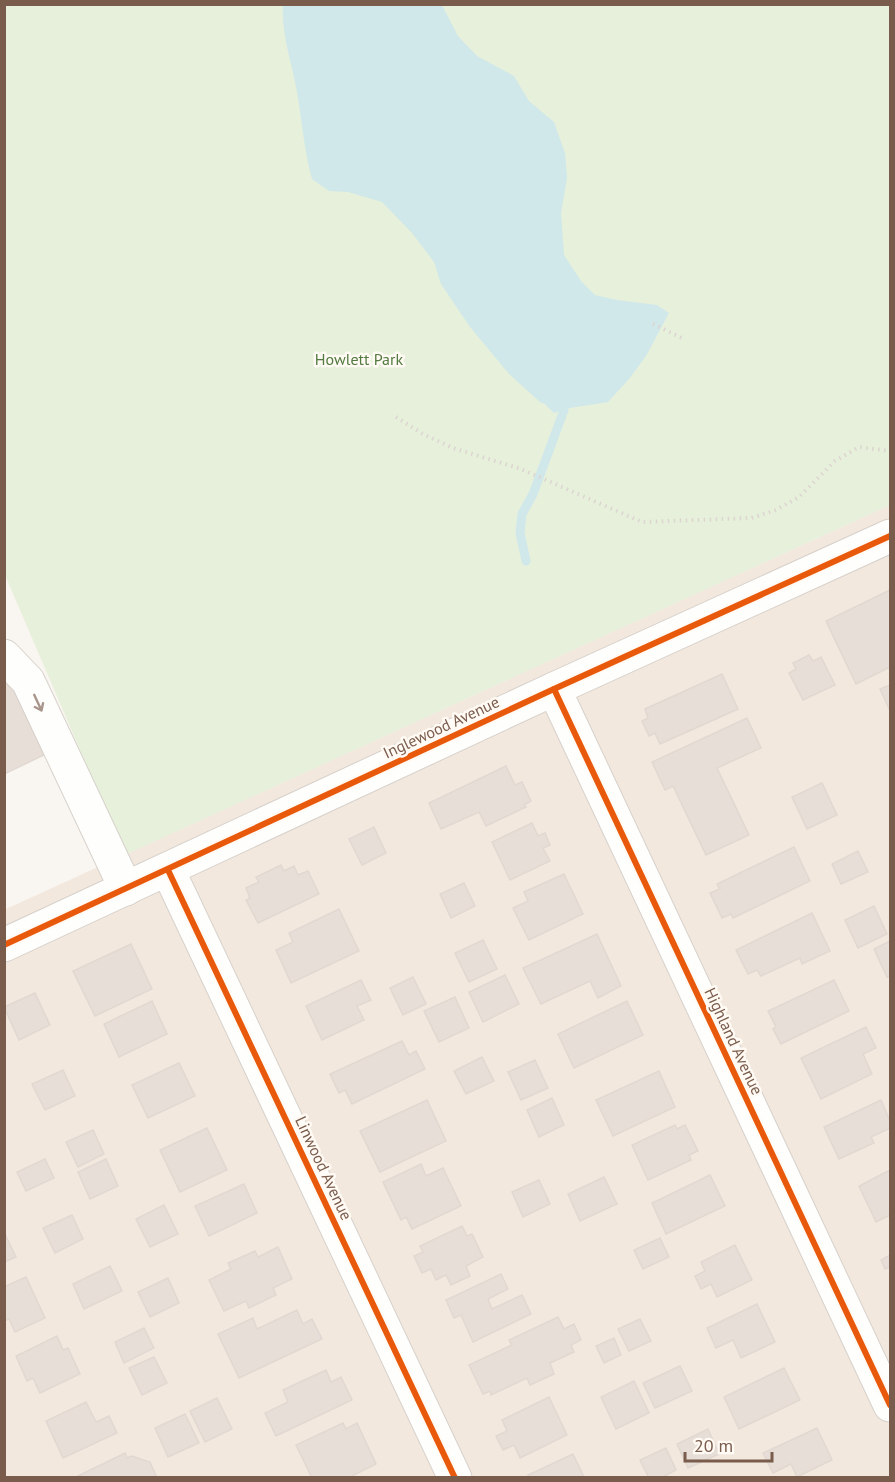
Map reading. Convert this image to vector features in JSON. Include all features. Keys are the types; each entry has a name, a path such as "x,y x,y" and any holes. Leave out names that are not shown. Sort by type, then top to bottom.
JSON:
{"street":[{"name":"Inglewood Avenue","path":"4,945 554,689 891,537"},
{"path":"4,656 28,681 126,889"},
{"name":"Highland Avenue","path":"554,689 891,1405"},
{"name":"Linwood Avenue","path":"168,870 456,1478"}],"path":[{"path":"653,324 684,339"},
{"path":"396,417 423,434 453,448 521,469 642,522 752,518 776,510 799,497 835,461 859,447 891,451"}],"shaded area":[{"path":"890,505 890,1477 5,1477 4,910"}],"green space":[{"name":"Howlett Park","path":"4,5 890,5 890,505 125,855 5,575"}],"water":[{"path":"283,5 442,5 458,36 477,56 514,76 529,101 554,122 565,153 567,178 561,213 564,255 581,281 595,295 657,305 669,313 646,356 608,402 554,413 509,374 470,327 441,284 434,262 412,233 382,202 348,192 329,191 312,179 285,38"}],"building":[{"path":"890,590 890,667 856,684 826,621"},
{"path":"809,655 813,661 821,657 835,685 803,700 789,673 796,669 793,663"},
{"path":"4,669 44,755 4,774"},
{"path":"722,674 738,709 660,744 655,733 649,736 642,721 648,718 645,709"},
{"path":"890,685 890,711 880,689"},
{"path":"747,718 761,748 717,768 749,835 706,855 673,786 665,790 652,762"},
{"path":"506,766 515,785 522,782 531,801 524,805 526,807 486,826 479,812 441,829 429,803"},
{"path":"822,783 837,815 807,829 792,797"},
{"path":"532,823 538,836 545,833 550,845 543,848 550,861 510,880 492,842"},
{"path":"374,827 386,853 362,865 349,839"},
{"path":"794,847 810,881 733,918 731,914 722,918 710,893 720,889 717,884"},
{"path":"858,851 868,872 841,884 832,864"},
{"path":"281,865 284,871 294,866 298,875 308,871 319,894 258,923 246,900 250,898 246,888 259,882 256,877"},
{"path":"564,874 583,914 529,940 513,908 528,901 524,892"},
{"path":"464,883 475,906 451,918 440,894"},
{"path":"874,906 887,934 858,948 845,920"},
{"path":"339,909 359,951 291,983 276,950 293,942 289,933"},
{"path":"812,913 830,951 802,964 800,958 761,976 757,970 748,974 736,950"},
{"path":"597,934 621,986 598,998 590,981 541,1004 523,968"},
{"path":"483,940 497,969 469,982 455,953"},
{"path":"890,941 890,976 887,977 874,949"},
{"path":"131,944 152,989 95,1016 73,971"},
{"path":"505,975 519,1004 483,1022 469,992"},
{"path":"413,977 426,1004 403,1015 390,988"},
{"path":"361,980 371,1000 357,1006 364,1020 322,1040 306,1006"},
{"path":"834,980 849,1011 781,1044 773,1029 776,1027 768,1011"},
{"path":"35,993 50,1025 19,1040 4,1007"},
{"path":"455,997 469,1028 439,1042 424,1011"},
{"path":"152,1001 167,1034 119,1057 104,1024"},
{"path":"627,1001 643,1035 574,1068 558,1034"},
{"path":"866,1027 876,1048 863,1054 872,1074 821,1099 801,1058"},
{"path":"402,1041 409,1055 416,1051 425,1069 352,1104 345,1090 339,1093 330,1074"},
{"path":"482,1057 494,1081 466,1094 454,1071"},
{"path":"535,1060 548,1088 521,1100 508,1072"},
{"path":"179,1063 195,1096 148,1118 132,1085"},
{"path":"63,1070 75,1096 45,1110 32,1084"},
{"path":"659,1071 675,1107 613,1136 596,1100"},
{"path":"552,1098 564,1125 539,1137 527,1110"},
{"path":"427,1100 446,1141 380,1172 360,1131"},
{"path":"881,1100 890,1121 890,1128 871,1137 874,1143 839,1159 824,1127"},
{"path":"675,1125 677,1129 685,1125 698,1151 689,1155 691,1160 648,1180 632,1145"},
{"path":"207,1128 227,1170 180,1192 160,1150"},
{"path":"93,1130 104,1154 78,1167 66,1142"},
{"path":"45,1159 54,1178 26,1191 17,1172"},
{"path":"106,1159 118,1186 90,1199 78,1172"},
{"path":"421,1164 426,1176 443,1168 461,1206 412,1229 406,1217 401,1220 383,1182"},
{"path":"890,1170 890,1215 876,1222 859,1186"},
{"path":"710,1175 725,1206 666,1234 652,1203"},
{"path":"604,1177 617,1204 580,1221 568,1194"},
{"path":"539,1180 550,1204 523,1217 512,1192"},
{"path":"244,1184 257,1213 209,1236 195,1206"},
{"path":"164,1205 178,1234 150,1247 136,1219"},
{"path":"72,1215 83,1239 55,1253 43,1228"},
{"path":"462,1226 467,1236 472,1234 483,1257 466,1266 470,1276 451,1285 446,1275 436,1280 431,1269 422,1273 414,1256 423,1252 420,1246"},
{"path":"4,1232 16,1257 4,1262"},
{"path":"660,1238 669,1257 643,1269 634,1250"},
{"path":"735,1245 752,1280 717,1297 711,1284 701,1289 695,1276 705,1271 701,1262"},
{"path":"278,1247 292,1279 273,1288 276,1295 249,1308 246,1301 224,1311 209,1280 231,1269 228,1263 255,1251 258,1257"},
{"path":"890,1255 890,1267 885,1269 881,1260"},
{"path":"110,1266 122,1291 84,1309 73,1284"},
{"path":"501,1274 508,1289 488,1299 492,1309 522,1295 531,1314 473,1342 461,1315 454,1318 446,1300"},
{"path":"26,1277 45,1318 15,1332 9,1319 4,1321 4,1287"},
{"path":"168,1278 179,1303 150,1317 138,1292"},
{"path":"757,1304 775,1342 741,1358 733,1340 716,1348 707,1328"},
{"path":"297,1310 303,1324 312,1319 322,1339 239,1378 218,1334 253,1318 257,1329"},
{"path":"558,1317 564,1329 574,1324 581,1340 571,1345 574,1352 550,1363 554,1374 530,1385 527,1378 491,1395 490,1391 483,1394 469,1365 512,1345 509,1340"},
{"path":"640,1319 651,1341 629,1351 618,1329"},
{"path":"144,1328 154,1348 124,1363 115,1342"},
{"path":"57,1336 63,1350 68,1348 80,1374 40,1393 33,1378 27,1381 16,1356"},
{"path":"614,1338 621,1355 604,1363 596,1346"},
{"path":"154,1357 167,1383 142,1395 129,1368"},
{"path":"680,1366 692,1391 655,1408 643,1383"},
{"path":"784,1368 800,1400 739,1429 724,1397"},
{"path":"326,1370 331,1382 341,1377 352,1400 276,1436 265,1413 288,1402 283,1390"},
{"path":"634,1381 649,1413 616,1429 601,1397"},
{"path":"549,1397 567,1435 520,1458 514,1445 503,1450 496,1436 507,1431 502,1420"},
{"path":"217,1398 232,1429 205,1442 190,1411"},
{"path":"86,1402 96,1422 109,1416 117,1433 63,1458 46,1421"},
{"path":"185,1414 199,1443 168,1457 155,1428"},
{"path":"343,1423 346,1429 357,1423 376,1464 348,1478 312,1478 296,1445"},
{"path":"817,1428 832,1460 797,1477 791,1464 773,1473 763,1453"},
{"path":"708,1429 719,1454 688,1468 677,1444"},
{"path":"666,1448 676,1470 661,1478 649,1478 640,1460"},
{"path":"125,1453 127,1458 132,1456 150,1462 157,1478 74,1478"},
{"path":"573,1454 584,1477 530,1478 528,1475"}],"waterway":[{"path":"526,561 520,533 522,514 533,494 564,410"}],"cycle path":[{"path":"4,945 554,689 890,536"},
{"path":"554,689 890,1405"},
{"path":"168,870 455,1478"}]}
